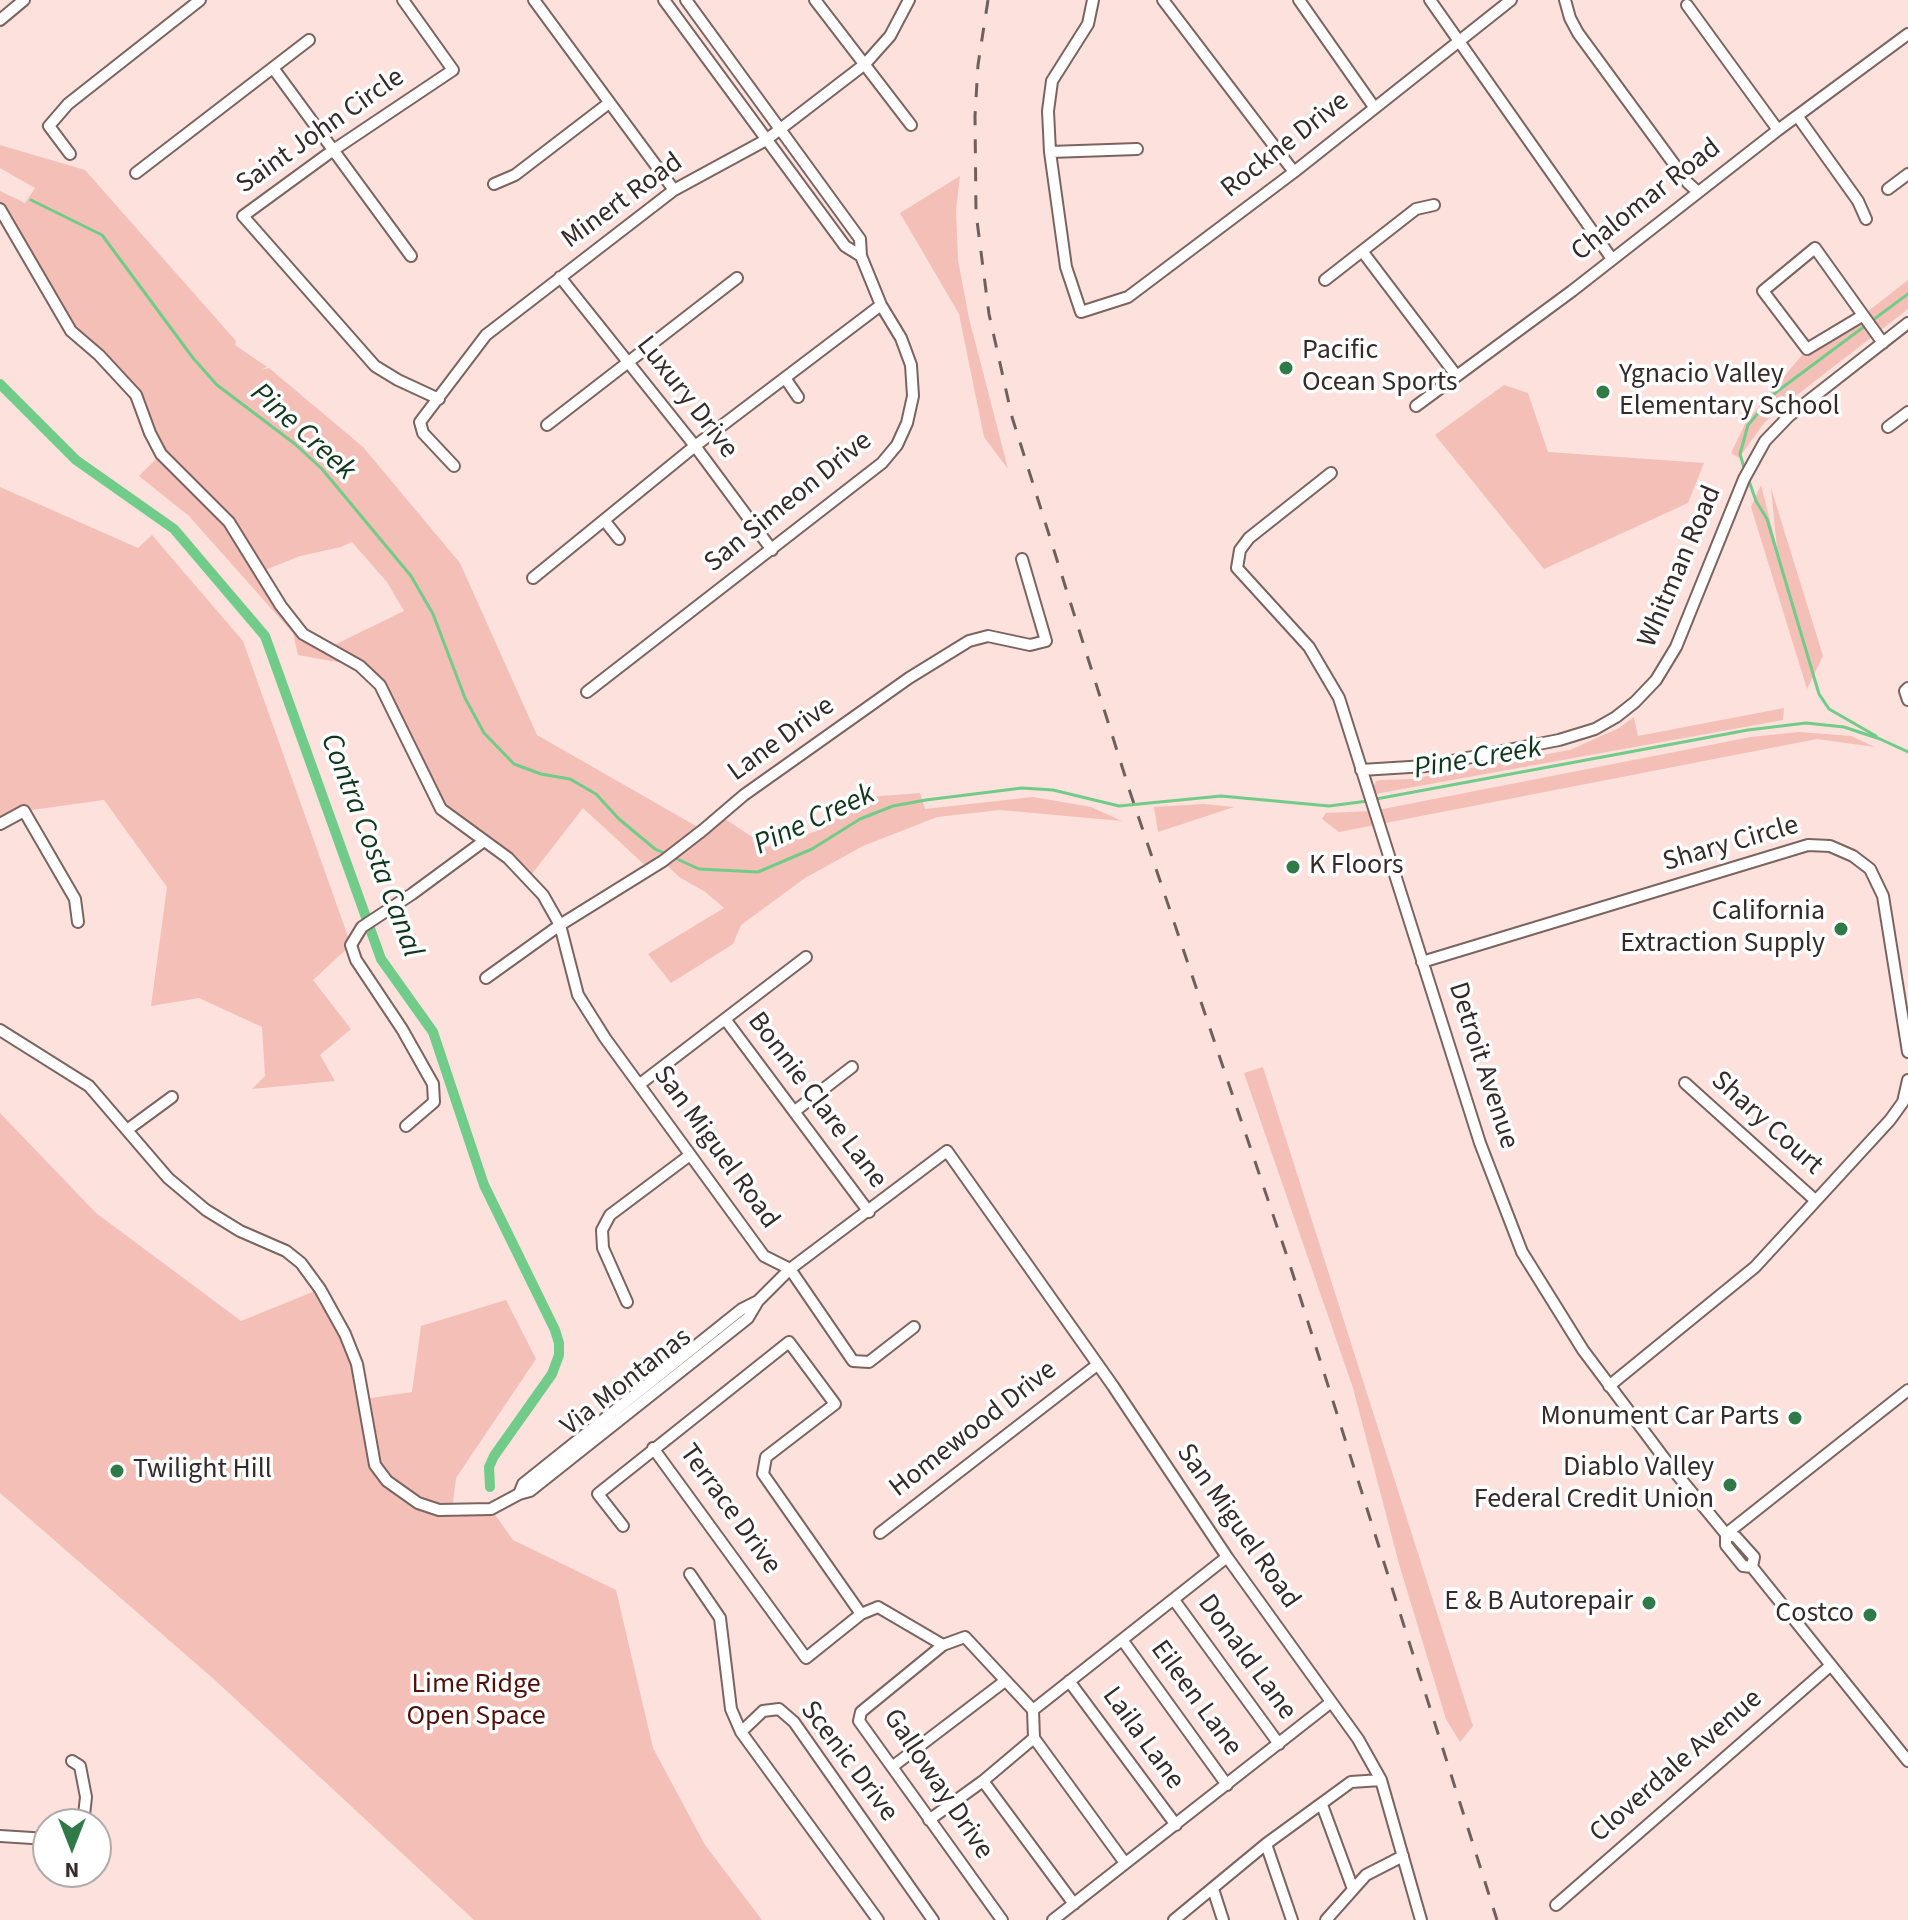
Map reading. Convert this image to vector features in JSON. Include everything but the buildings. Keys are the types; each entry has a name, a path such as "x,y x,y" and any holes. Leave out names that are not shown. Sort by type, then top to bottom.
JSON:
{"street":[{"path":"0,20 24,0"},
{"path":"70,154 49,126 68,104 200,0"},
{"name":"Saint John Circle","path":"403,0 453,70 332,151 243,216 375,366 439,399"},
{"path":"534,0 674,190"},
{"name":"San Simeon Drive","path":"664,0 845,246 861,256"},
{"name":"San Simeon Drive","path":"587,692 882,463 897,445 907,423 913,396 911,365 861,256 860,239 686,0"},
{"path":"815,0 911,125"},
{"name":"Minert Road","path":"454,466 423,433 420,422 486,335 674,190 766,140 865,64 890,36 909,0"},
{"path":"1093,0 1088,24 1052,81 1048,111 1050,152 1137,149"},
{"path":"1163,0 1294,172"},
{"path":"1299,0 1374,107"},
{"path":"1430,0 1612,259"},
{"name":"Rockne Drive","path":"1050,152 1066,267 1081,312 1128,297 1294,172 1511,0"},
{"path":"1565,0 1578,33 1688,183 1698,192"},
{"path":"1687,5 1778,130"},
{"name":"Chalomar Road","path":"1416,406 1908,34"},
{"path":"136,173 309,40"},
{"path":"273,68 411,256"},
{"path":"494,184 515,175 609,103"},
{"path":"1798,117 1858,201 1866,219"},
{"path":"1888,189 1908,174"},
{"path":"1325,280 1416,209 1434,205"},
{"name":"San Miguel Road","path":"0,209 71,331 99,355 136,395 161,454 229,522 281,606 303,634 360,666 380,685 441,809 508,858 543,895 560,925 578,995 605,1038 764,1256 790,1269 947,1151 1227,1557 1358,1739 1381,1780 1421,1920"},
{"path":"1862,316 1807,349 1763,291 1815,248 1880,339"},
{"path":"1362,251 1456,375"},
{"name":"Luxury Drive","path":"560,277 695,446 772,550"},
{"path":"547,425 737,278"},
{"path":"533,578 695,446 881,305"},
{"name":"Whitman Road","path":"1361,770 1426,766 1559,740 1595,729 1635,702 1668,663 1749,467 1765,441 1789,416 1880,339 1908,323"},
{"path":"785,378 798,397"},
{"path":"1888,427 1908,412"},
{"name":"Detroit Avenue","path":"1331,473 1249,538 1240,550 1237,568 1313,653 1339,698 1480,1143 1522,1252 1609,1386 1726,1534 1736,1537 1754,1557 1752,1567 1908,1761"},
{"path":"604,520 619,539"},
{"name":"Lane Drive","path":"486,978 560,925 663,861 744,795 909,678 969,641 988,636 1030,645 1046,641 1022,559"},
{"path":"0,824 24,811 75,899 78,922"},
{"path":"406,1126 434,1102 433,1084 402,1029 356,960 351,945 362,927 484,841"},
{"name":"Shary Circle","path":"1422,962 1808,845 1830,846 1853,856 1870,869 1883,896 1908,1052"},
{"path":"640,1084 806,957"},
{"name":"Bonnie Clare Lane","path":"725,1019 869,1212"},
{"name":"Via Montanas","path":"0,1030 89,1086 168,1178 206,1210 240,1231 286,1251 301,1263 339,1323 357,1364 375,1465 387,1481 418,1503 439,1510 491,1509 519,1494 523,1484 742,1309 758,1301 790,1269"},
{"path":"795,1111 852,1067"},
{"path":"1609,1386 1755,1267 1890,1120 1903,1102 1908,1080"},
{"name":"Shary Court","path":"1685,1083 1815,1200"},
{"path":"127,1130 172,1097"},
{"path":"627,1302 603,1248 602,1230 610,1215 690,1155"},
{"path":"790,1269 853,1361 869,1362 914,1327"},
{"name":"Terrace Drive","path":"789,1342 835,1404 766,1457 763,1474 861,1614 806,1658 653,1448 789,1342"},
{"name":"Homewood Drive","path":"880,1533 1097,1365"},
{"path":"1726,1534 1908,1390"},
{"path":"623,1526 598,1494 653,1448"},
{"path":"1033,1710 1227,1557"},
{"path":"690,1574 720,1618 731,1709 741,1732 878,1920"},
{"name":"Donald Lane","path":"1174,1600 1279,1744"},
{"path":"861,1614 878,1607 943,1645 965,1637 1033,1710 1034,1738 1125,1863"},
{"name":"Eileen Lane","path":"1123,1641 1227,1785"},
{"name":"Galloway Drive","path":"943,1645 861,1712 859,1721 1002,1920"},
{"name":"Cloverdale Avenue","path":"1556,1905 1830,1666"},
{"path":"892,1767 1005,1681"},
{"name":"Laila Lane","path":"1069,1681 1176,1825"},
{"path":"1053,1920 1330,1703"},
{"name":"Scenic Drive","path":"741,1732 763,1711 779,1709 794,1722 929,1918"},
{"path":"929,1820 983,1781 1034,1738"},
{"path":"72,1761 80,1766 86,1797 85,1808"},
{"path":"1174,1920 1266,1844 1351,1782 1381,1780"},
{"path":"983,1781 1074,1904"},
{"path":"1322,1805 1353,1889"},
{"path":"0,1836 32,1838"},
{"path":"1266,1844 1292,1920"},
{"path":"1326,1920 1366,1875 1403,1856"},
{"path":"1213,1889 1223,1920"}],"green space":[{"path":"0,145 85,170 236,341 235,345 267,367 260,370 269,368 363,447 460,563 537,735 703,830 721,816 767,847 817,831 869,797 920,793 925,809 1033,797 1091,807 1122,821 1000,810 937,817 863,846 805,878 741,925 733,944 671,983 648,954 724,908 704,891 679,877 663,861 649,869 583,808 528,879 441,809 380,685 360,666 298,655 293,633 189,516 139,476 161,454 133,391 71,331 0,209 0,191 25,203 35,188 0,168","holes":["352,542 387,582 404,611 328,648 303,634 260,572 300,556"]},
{"path":"960,176 956,210 958,260 969,318 1008,469 984,437 959,314 900,213"},
{"path":"1908,280 1908,309 1784,405 1764,423 1739,458 1731,453 1746,422 1807,349 1862,316"},
{"path":"1504,385 1528,393 1548,452 1704,463 1688,503 1544,569 1435,435"},
{"path":"1761,485 1777,548 1771,488 1823,656 1807,689 1751,507"},
{"path":"0,487 138,548 152,535 243,641 351,945 313,980 351,1029 320,1055 335,1081 252,1089 265,1076 262,1027 199,998 151,1006 167,887 104,800 24,811 0,824"},
{"path":"1784,708 1783,720 1375,794 1373,789 1376,781 1381,780 1412,779 1570,750 1619,728 1634,717 1638,736"},
{"path":"1799,732 1851,736 1875,747 1817,739 1339,832 1322,819 1326,813 1373,811 1751,737"},
{"path":"1203,804 1234,807 1158,832 1154,807"},
{"path":"1263,1067 1473,1726 1460,1742 1446,1719 1399,1564 1353,1388 1244,1073"},
{"name":"Lime Ridge Open Space","path":"0,1113 96,1213 241,1321 320,1289 345,1334 364,1399 412,1392 421,1326 506,1300 536,1359 456,1478 452,1510 491,1509 513,1540 616,1590 653,1748 705,1845 762,1920 474,1920 216,1681 0,1493"}],"waterway":[{"name":"Pine Creek","path":"31,200 102,235 193,358 217,385 295,444 322,469 411,576 433,614 465,698 484,733 514,764 541,774 570,779 596,794 619,819 655,849 699,869 758,872 812,849 860,819 893,806 1022,788 1053,790 1119,806 1221,796 1329,806 1368,801"},
{"path":"1745,471 1740,454 1748,425 1775,393 1908,294"},
{"name":"Contra Costa Canal","path":"0,384 76,460 174,529 265,636 381,959 433,1032 484,1185 559,1343 559,1355 552,1374 494,1456 489,1467 490,1487"},
{"path":"1748,478 1756,501 1767,519 1819,694 1829,709 1876,736"},
{"name":"Pine Creek","path":"1376,799 1748,730 1806,723 1844,727 1908,752"}],"railway":[{"path":"988,0 978,65 975,116 976,213 989,314 1012,417 1131,795 1289,1262 1497,1920"}],"place":[{"name":"Pacific Ocean Sports","path":"1286,368"},
{"name":"Ygnacio Valley Elementary School","path":"1603,392"},
{"name":"K Floors","path":"1293,867"},
{"name":"California Extraction Supply","path":"1841,929"},
{"name":"Monument Car Parts","path":"1795,1418"},
{"name":"Twilight Hill","path":"117,1471"},
{"name":"Diablo Valley Federal Credit Union","path":"1730,1485"},
{"name":"E & B Autorepair","path":"1649,1603"},
{"name":"Costco","path":"1870,1615"}]}
